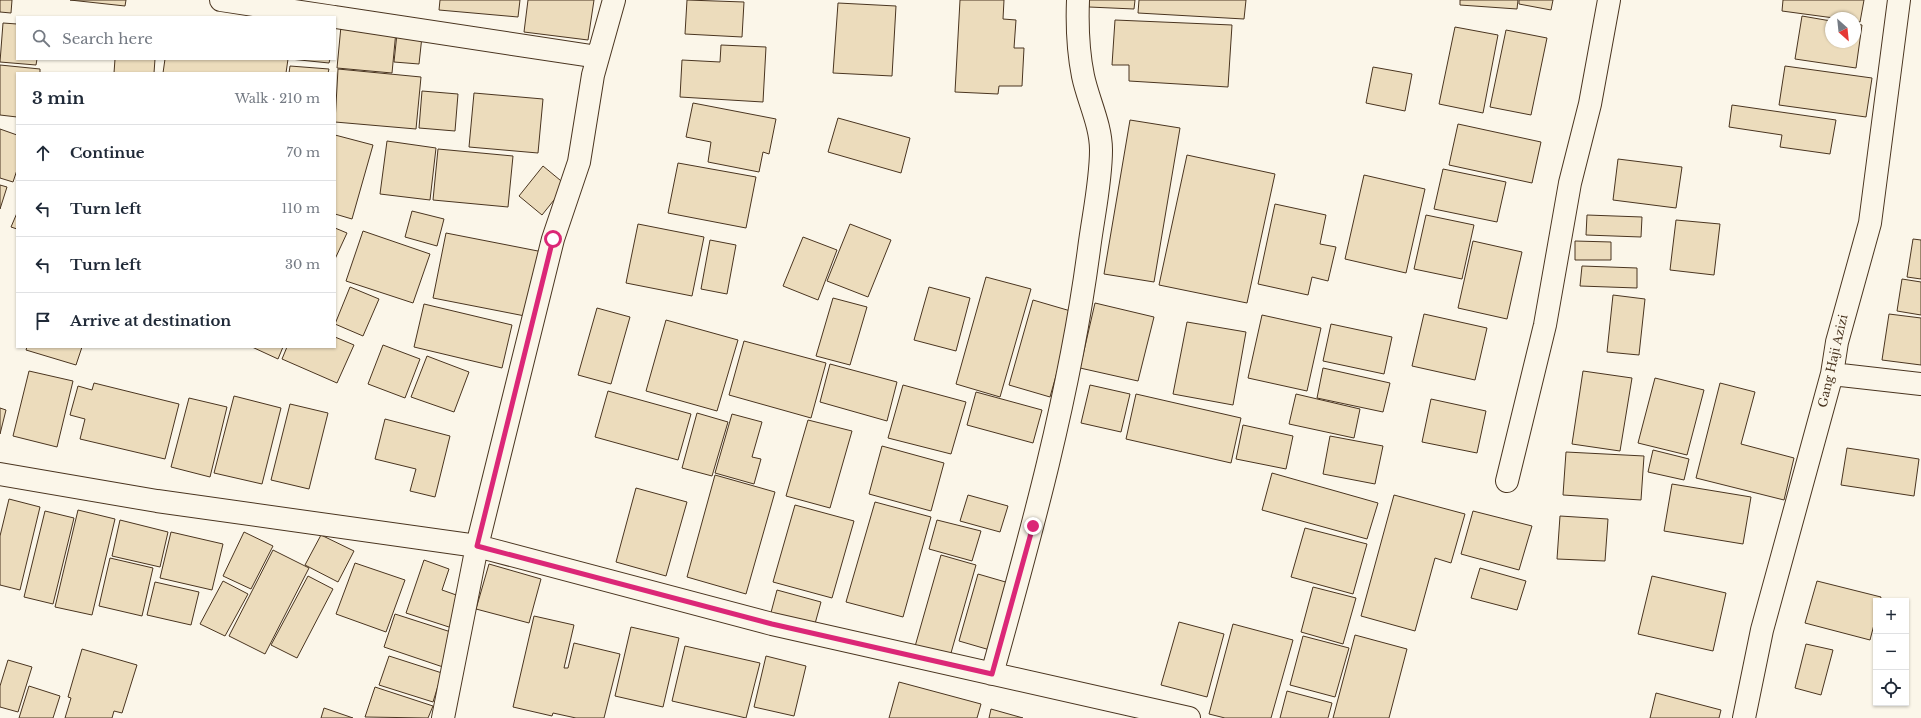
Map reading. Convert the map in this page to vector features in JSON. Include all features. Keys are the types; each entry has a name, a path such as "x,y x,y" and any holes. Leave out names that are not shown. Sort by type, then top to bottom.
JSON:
{"street":[{"path":"221,0 327,16"},
{"path":"444,718 477,546 553,239 579,162 593,75 614,0"},
{"path":"992,674 1033,526 1060,416 1084,287 1100,164 1100,142 1082,75 1077,30 1078,0"},
{"path":"1508,481 1546,325 1570,183 1590,104 1609,0"},
{"name":"Gang Haji Azizi","path":"1744,718 1762,630 1832,374 1837,342 1870,223 1899,0"},
{"path":"336,17 598,57"},
{"path":"1832,374 1921,384"},
{"path":"0,474 157,501 477,546 772,624 1189,718"}],"building":[{"path":"0,0 12,0 11,13 0,12"},
{"path":"70,0 126,0 125,6"},
{"path":"440,0 520,0 518,17 439,10"},
{"path":"528,0 594,0 588,40 524,32"},
{"path":"687,0 744,2 742,37 685,34"},
{"path":"960,0 1004,0 1003,19 1016,20 1014,48 1024,48 1022,86 999,86 998,94 955,92"},
{"path":"1089,0 1135,0 1134,9 1089,7"},
{"path":"1139,0 1246,0 1244,19 1138,13"},
{"path":"1460,0 1518,0 1517,9 1460,5"},
{"path":"1519,0 1553,0 1551,10 1519,4"},
{"path":"1783,0 1864,0 1861,16 1861,12 1825,12 1825,17 1782,11"},
{"path":"838,3 896,6 892,76 833,73"},
{"path":"1802,16 1825,20 1825,48 1859,48 1856,68 1795,59"},
{"path":"1115,20 1232,25 1228,87 1129,81 1129,65 1112,65"},
{"path":"3,23 16,24 16,60 37,60 36,65 0,62"},
{"path":"398,24 423,27 419,64 394,62"},
{"path":"341,26 396,31 392,73 337,68"},
{"path":"1455,27 1498,35 1483,113 1439,104"},
{"path":"1506,30 1547,38 1531,115 1490,107"},
{"path":"721,45 766,47 763,102 680,97 682,60 720,62"},
{"path":"115,60 155,60 154,72 114,72"},
{"path":"165,60 288,60 286,72 163,72"},
{"path":"300,60 330,60 329,63"},
{"path":"0,65 40,69 40,72 16,72 16,117 0,115"},
{"path":"290,66 329,69 328,72 289,72"},
{"path":"1785,66 1872,78 1866,117 1779,105"},
{"path":"1373,67 1412,74 1405,111 1366,103"},
{"path":"338,69 421,77 416,129 336,122"},
{"path":"422,91 458,94 455,131 419,128"},
{"path":"474,93 543,99 538,153 469,147"},
{"path":"693,103 776,119 769,154 763,152 759,172 708,162 711,142 686,137"},
{"path":"1732,105 1836,120 1830,154 1780,147 1782,135 1729,127"},
{"path":"838,118 910,138 901,173 828,152"},
{"path":"1130,120 1180,128 1154,282 1104,274"},
{"path":"1458,124 1541,142 1532,183 1449,165"},
{"path":"0,129 16,135 16,173 13,182 0,178"},
{"path":"336,135 373,145 352,219 336,214"},
{"path":"387,141 436,148 430,200 380,194"},
{"path":"438,149 513,156 508,207 433,200"},
{"path":"1187,155 1275,174 1247,303 1159,285"},
{"path":"1618,159 1682,167 1676,208 1613,200"},
{"path":"678,163 756,177 746,228 668,213"},
{"path":"543,166 566,185 542,215 519,196"},
{"path":"1443,169 1506,182 1497,222 1434,209"},
{"path":"1364,175 1425,189 1406,273 1345,259"},
{"path":"0,185 7,187 0,209"},
{"path":"1275,204 1326,215 1320,244 1336,247 1328,281 1312,277 1308,295 1258,284"},
{"path":"412,211 444,219 437,246 405,237"},
{"path":"16,215 16,229 11,227"},
{"path":"1426,215 1474,225 1462,279 1414,269"},
{"path":"1587,215 1642,217 1641,237 1586,235"},
{"path":"1676,220 1720,224 1714,275 1670,270"},
{"path":"638,224 704,237 692,296 626,283"},
{"path":"850,224 891,240 868,297 827,281"},
{"path":"336,228 347,233 336,257"},
{"path":"363,231 430,254 413,303 346,281"},
{"path":"446,233 543,252 530,317 433,298"},
{"path":"803,237 837,250 818,300 783,286"},
{"path":"1913,239 1921,240 1921,279 1907,277"},
{"path":"710,240 736,245 727,294 701,289"},
{"path":"1473,241 1522,252 1507,319 1458,308"},
{"path":"1575,241 1611,242 1611,260 1575,260"},
{"path":"1582,266 1637,268 1637,288 1580,286"},
{"path":"986,277 1031,289 1000,397 956,384"},
{"path":"1902,279 1921,282 1921,315 1897,311"},
{"path":"350,287 379,299 363,336 336,324"},
{"path":"929,287 970,298 956,351 914,340"},
{"path":"1613,295 1645,299 1639,355 1607,352"},
{"path":"833,298 867,307 850,365 816,356"},
{"path":"1033,300 1074,312 1050,397 1009,385"},
{"path":"1095,303 1154,317 1138,381 1080,368"},
{"path":"424,304 512,325 502,368 414,347"},
{"path":"597,308 630,317 611,384 578,375"},
{"path":"1424,314 1487,328 1475,380 1412,366"},
{"path":"1889,314 1921,318 1921,365 1882,360"},
{"path":"1262,315 1321,328 1307,391 1248,378"},
{"path":"666,320 738,340 717,411 646,391"},
{"path":"1187,322 1246,332 1233,405 1173,394"},
{"path":"1331,324 1392,337 1384,374 1323,361"},
{"path":"336,337 354,345 337,383 282,359 287,348 336,348"},
{"path":"744,341 826,363 811,418 729,395"},
{"path":"383,345 420,359 405,398 368,384"},
{"path":"27,348 82,348 76,365 26,350"},
{"path":"254,348 283,348 278,359"},
{"path":"427,356 469,372 454,412 411,397"},
{"path":"830,364 897,382 887,421 820,402"},
{"path":"1323,368 1390,383 1383,412 1317,398"},
{"path":"29,371 73,381 57,447 13,436"},
{"path":"1583,371 1632,378 1620,451 1572,444"},
{"path":"1655,378 1704,390 1687,455 1638,443"},
{"path":"94,383 179,404 165,459 80,439 85,419 70,415 78,386 92,390"},
{"path":"1720,383 1755,392 1741,444 1794,458 1784,500 1696,478"},
{"path":"903,385 966,402 951,454 888,438"},
{"path":"1090,385 1130,394 1121,432 1081,423"},
{"path":"608,391 691,414 678,460 595,437"},
{"path":"976,392 1042,410 1033,443 967,425"},
{"path":"1136,394 1241,418 1231,463 1126,439"},
{"path":"1296,394 1360,409 1354,438 1289,424"},
{"path":"234,396 281,408 262,484 214,473"},
{"path":"189,398 227,407 210,477 171,467"},
{"path":"1431,399 1486,411 1477,453 1422,442"},
{"path":"290,404 328,413 309,489 271,480"},
{"path":"0,408 6,410 0,434"},
{"path":"697,413 728,422 712,476 682,468"},
{"path":"732,414 762,422 752,457 761,459 754,484 715,473"},
{"path":"385,419 450,436 435,497 410,491 416,469 375,459"},
{"path":"808,420 852,431 830,508 786,496"},
{"path":"1243,425 1293,436 1286,469 1236,459"},
{"path":"1330,436 1383,446 1375,484 1323,474"},
{"path":"882,446 944,463 931,511 869,494"},
{"path":"1847,448 1919,459 1914,496 1841,485"},
{"path":"1653,450 1689,459 1684,480 1648,472"},
{"path":"1566,452 1644,456 1641,500 1563,495"},
{"path":"1272,473 1378,503 1367,539 1262,510"},
{"path":"715,475 775,492 746,594 687,577"},
{"path":"1672,484 1751,497 1743,544 1664,531"},
{"path":"636,488 687,502 666,576 616,562"},
{"path":"968,495 1008,506 1000,532 960,521"},
{"path":"1394,495 1465,514 1451,563 1435,558 1415,631 1361,616"},
{"path":"9,499 40,507 20,590 0,585 0,536"},
{"path":"875,502 931,517 903,617 846,602"},
{"path":"795,505 854,521 832,598 773,582"},
{"path":"78,510 115,519 92,615 55,607"},
{"path":"45,511 74,518 53,604 24,597"},
{"path":"1473,511 1532,526 1519,570 1461,554"},
{"path":"1560,516 1608,519 1605,561 1557,559"},
{"path":"120,520 168,532 160,567 112,556"},
{"path":"937,520 981,531 972,561 929,549"},
{"path":"1305,528 1367,544 1353,594 1291,577"},
{"path":"171,532 223,544 212,590 160,578"},
{"path":"244,532 273,546 251,589 223,576"},
{"path":"321,535 354,551 338,582 305,565"},
{"path":"273,550 309,568 265,654 229,636"},
{"path":"941,555 976,565 949,660 914,650"},
{"path":"110,558 153,568 142,616 99,606"},
{"path":"424,560 449,569 442,590 462,597 452,628 406,613"},
{"path":"355,563 405,580 386,632 336,614"},
{"path":"489,564 541,579 529,623 476,609"},
{"path":"1480,568 1526,581 1517,610 1471,598"},
{"path":"978,574 1009,583 990,650 959,641"},
{"path":"308,576 333,589 297,658 271,645"},
{"path":"1652,576 1726,593 1713,651 1638,634"},
{"path":"223,581 248,594 225,636 200,624"},
{"path":"1817,581 1881,597 1873,598 1873,628 1870,640 1805,623"},
{"path":"155,582 199,592 191,625 147,615"},
{"path":"1313,587 1356,598 1343,644 1301,632"},
{"path":"777,590 821,602 813,631 769,620"},
{"path":"395,614 454,633 443,667 384,647"},
{"path":"534,616 574,625 564,668 568,668 574,643 620,654 604,718 576,718 553,713 552,716 513,707"},
{"path":"1179,622 1224,634 1207,697 1161,685"},
{"path":"1233,624 1293,640 1271,718 1225,718 1209,714"},
{"path":"631,627 679,638 663,707 615,696"},
{"path":"1355,635 1407,649 1389,718 1333,718"},
{"path":"1303,636 1349,648 1335,697 1290,685"},
{"path":"1806,644 1833,650 1821,695 1795,688"},
{"path":"685,646 760,663 746,718 672,701"},
{"path":"82,649 137,665 122,713 114,711 112,718 65,718 71,698 68,697"},
{"path":"389,656 442,673 433,702 379,685"},
{"path":"766,656 806,666 794,716 754,707"},
{"path":"8,660 32,667 18,712 0,707 0,686"},
{"path":"899,682 981,704 977,718 889,718"},
{"path":"29,686 60,696 53,718 19,718"},
{"path":"375,687 433,706 428,718 365,717"},
{"path":"1287,691 1332,703 1328,718 1280,718"},
{"path":"1656,693 1721,710 1719,718 1650,718"},
{"path":"324,708 353,718 321,718"},
{"path":"991,709 1023,718 989,718"}],"route":[{"path":"553,239 477,546 772,624 992,674 1033,526"}]}
